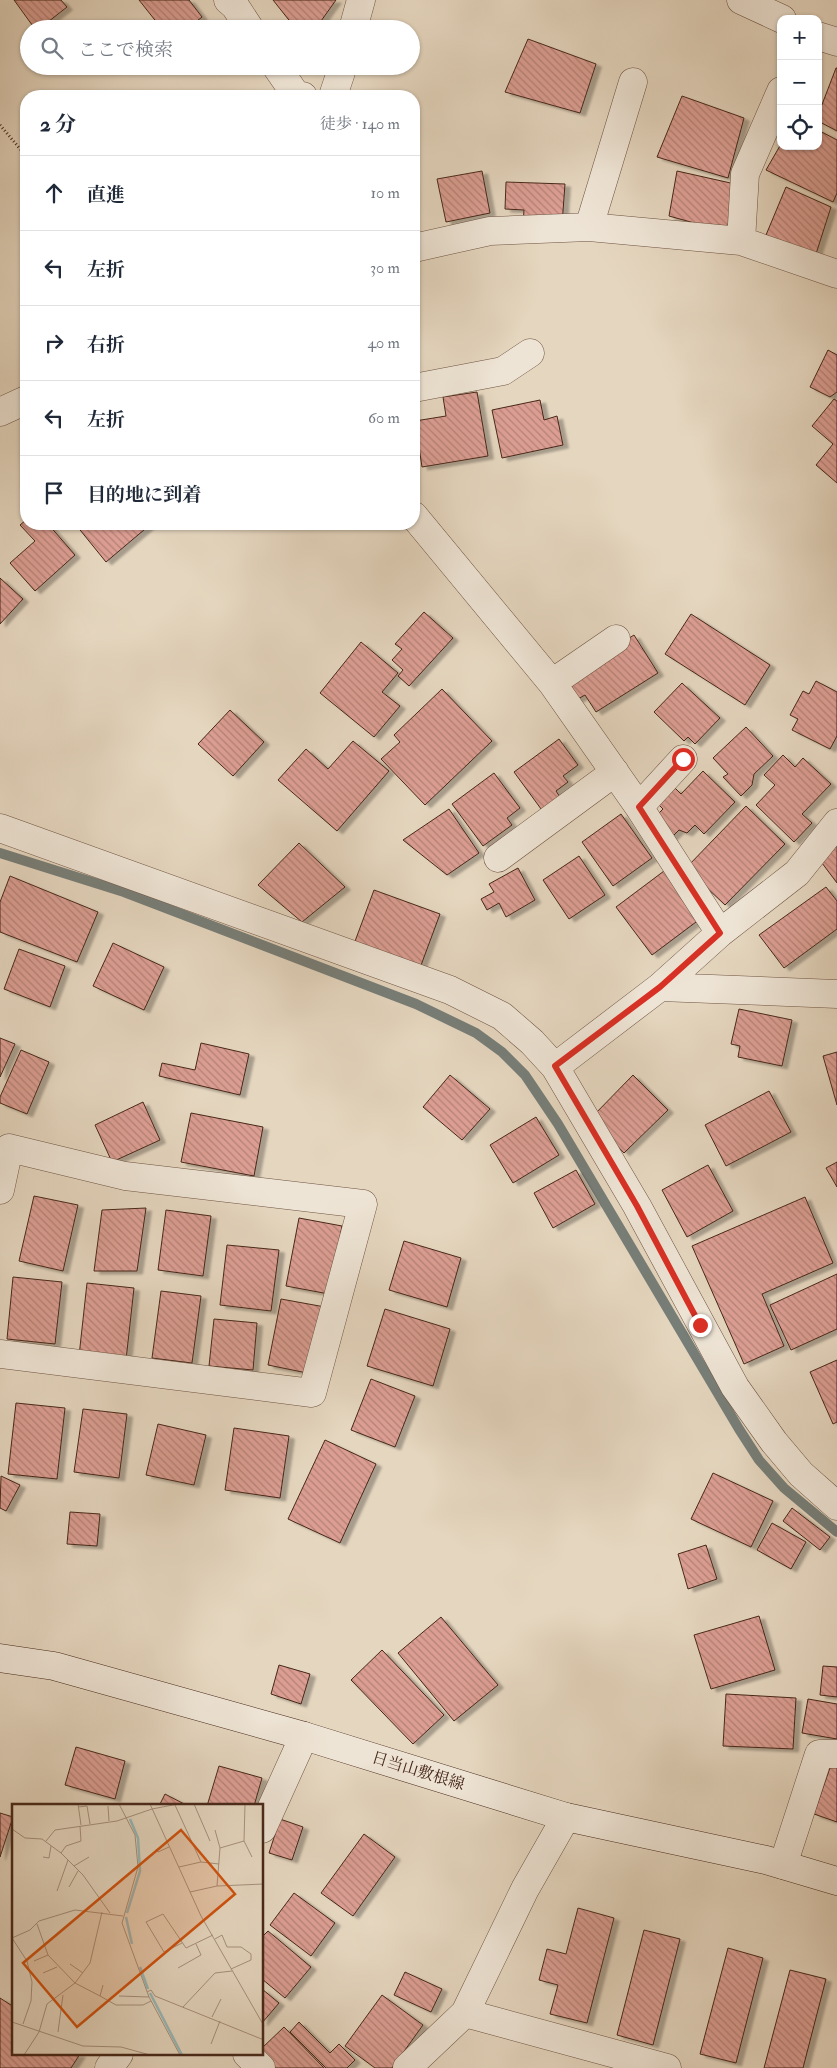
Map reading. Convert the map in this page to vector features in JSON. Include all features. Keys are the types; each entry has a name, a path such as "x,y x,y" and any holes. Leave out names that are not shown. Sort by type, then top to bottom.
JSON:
{"street":[{"path":"228,0 235,6 244,20"},
{"path":"355,20 361,0"},
{"path":"741,0 777,17"},
{"path":"822,37 837,42"},
{"path":"282,75 293,90"},
{"path":"335,90 340,75"},
{"path":"589,227 633,82"},
{"path":"740,240 744,174 777,100"},
{"path":"420,247 490,231 589,227 740,240 837,274"},
{"path":"420,387 503,371 530,353"},
{"path":"0,412 20,403"},
{"path":"420,523 552,683 639,807 720,933"},
{"path":"552,683 616,640"},
{"path":"639,807 683,759"},
{"path":"498,858 615,772"},
{"path":"555,1066 660,987 720,933 797,873 837,823"},
{"path":"0,828 450,990 502,1016 532,1042 555,1066 637,1206 735,1387 774,1442 801,1474 837,1506"},
{"path":"660,987 837,994"},
{"path":"0,1190 9,1148 125,1176 364,1204 312,1393 0,1354"},
{"name":"日当山敷根線","path":"0,1658 54,1666 304,1736 566,1817 783,1865 837,1881"},
{"path":"264,1825 304,1736"},
{"path":"783,1865 819,1754 837,1754"},
{"path":"407,2068 465,2013 525,1889 566,1817"},
{"path":"465,2013 667,2068"},
{"path":"110,2068 118,2056"},
{"path":"249,2056 261,2068"}],"path":[{"path":"0,125 20,149"}],"building":[{"path":"14,0 61,0 67,7 50,20 28,20"},
{"path":"139,0 189,0 202,17 198,20 155,20"},
{"path":"273,0 336,0 322,20 289,20"},
{"path":"528,39 596,64 580,113 505,92"},
{"path":"837,68 837,131 822,123 822,105"},
{"path":"682,96 744,118 728,178 657,157"},
{"path":"822,132 837,140 837,193 833,202 766,170 778,150 822,150"},
{"path":"482,171 490,213 446,222 437,179"},
{"path":"677,171 735,184 727,232 669,216"},
{"path":"506,182 565,184 562,225 523,226 524,210 505,209"},
{"path":"786,187 831,207 815,257 766,235"},
{"path":"828,350 837,355 837,392 830,397 810,387"},
{"path":"477,392 488,456 422,467 420,420 446,416 443,397"},
{"path":"834,399 837,401 837,483 816,465 833,444 812,426"},
{"path":"540,400 544,420 557,416 563,445 502,458 492,410"},
{"path":"25,530 53,530 75,555 35,591 10,563 35,541"},
{"path":"80,530 144,530 106,562"},
{"path":"0,578 23,599 0,624"},
{"path":"424,612 453,638 409,686 398,676 403,670 392,660 402,649 395,644"},
{"path":"691,614 770,665 745,705 665,654"},
{"path":"634,635 658,673 596,712 585,695 576,700 568,688 577,671"},
{"path":"361,642 398,673 382,692 400,706 374,737 320,693"},
{"path":"816,681 837,692 837,736 830,749 792,730 798,719 790,715 803,691 809,694"},
{"path":"682,683 720,718 695,744 688,737 684,741 654,712"},
{"path":"442,689 492,741 425,805 381,759 400,742 394,735"},
{"path":"230,710 264,742 233,776 198,744"},
{"path":"746,727 773,756 754,774 752,785 741,796 723,777 728,774 713,758"},
{"path":"559,739 578,765 563,776 568,782 556,791 562,800 544,813 514,772"},
{"path":"353,741 389,771 337,831 278,780 306,749 328,769"},
{"path":"783,755 795,767 803,758 831,784 802,814 812,823 794,842 756,805 775,785 764,775"},
{"path":"703,771 735,802 704,834 695,825 687,833 679,830 671,838 652,820 663,809 659,805 675,788 681,794"},
{"path":"494,773 520,808 507,818 512,825 483,846 452,804"},
{"path":"746,806 785,844 725,905 686,868"},
{"path":"449,809 479,853 447,875 403,840"},
{"path":"621,814 652,858 613,886 582,842"},
{"path":"299,843 345,887 302,922 258,885"},
{"path":"837,846 837,883 819,859"},
{"path":"579,856 605,895 569,919 543,880"},
{"path":"518,868 535,900 506,917 499,903 487,910 481,899 494,892 489,884"},
{"path":"668,868 704,916 652,955 616,907"},
{"path":"10,876 98,912 77,962 0,932 0,902"},
{"path":"826,887 837,901 837,929 784,968 759,935"},
{"path":"374,890 440,914 420,968 354,944"},
{"path":"113,943 164,967 144,1010 93,986"},
{"path":"19,949 65,966 50,1007 4,989"},
{"path":"739,1009 792,1020 782,1066 738,1057 740,1046 731,1044"},
{"path":"0,1038 15,1044 0,1077"},
{"path":"201,1043 249,1054 240,1095 159,1076 162,1063 195,1070"},
{"path":"21,1050 49,1062 27,1114 0,1103 0,1097"},
{"path":"837,1052 837,1105 823,1056"},
{"path":"450,1075 490,1109 462,1140 423,1107"},
{"path":"633,1075 668,1110 624,1153 591,1118"},
{"path":"769,1091 791,1132 726,1166 705,1125"},
{"path":"143,1102 160,1140 112,1162 95,1125"},
{"path":"191,1113 263,1127 254,1176 181,1162"},
{"path":"536,1117 559,1155 513,1183 490,1145"},
{"path":"837,1162 837,1187 826,1168"},
{"path":"708,1165 733,1211 687,1237 662,1190"},
{"path":"576,1170 595,1204 553,1228 534,1193"},
{"path":"34,1196 78,1205 63,1271 19,1261"},
{"path":"805,1197 833,1263 762,1294 784,1346 744,1364 692,1246"},
{"path":"146,1208 137,1271 94,1271 102,1210"},
{"path":"166,1210 211,1216 203,1276 158,1270"},
{"path":"299,1218 342,1226 329,1294 286,1286"},
{"path":"404,1241 461,1258 447,1307 389,1290"},
{"path":"227,1245 279,1250 271,1311 220,1305"},
{"path":"837,1274 837,1329 791,1350 770,1305"},
{"path":"13,1277 62,1282 55,1344 7,1339"},
{"path":"87,1283 134,1288 126,1360 79,1356"},
{"path":"161,1291 201,1296 192,1363 152,1358"},
{"path":"281,1299 325,1307 312,1374 268,1365"},
{"path":"385,1309 450,1329 433,1386 367,1366"},
{"path":"214,1319 257,1323 253,1370 209,1366"},
{"path":"837,1360 837,1422 833,1424 810,1372"},
{"path":"371,1379 415,1396 395,1447 351,1430"},
{"path":"16,1403 65,1408 57,1479 8,1474"},
{"path":"83,1409 127,1414 119,1478 74,1472"},
{"path":"158,1424 206,1435 194,1485 146,1475"},
{"path":"234,1428 289,1436 280,1498 225,1490"},
{"path":"325,1440 376,1464 340,1543 288,1519"},
{"path":"713,1473 773,1501 751,1547 691,1519"},
{"path":"1,1476 20,1485 6,1511 0,1508"},
{"path":"792,1508 830,1537 820,1550 783,1521"},
{"path":"70,1512 100,1514 97,1546 67,1544"},
{"path":"772,1523 806,1542 791,1569 757,1550"},
{"path":"706,1545 717,1579 688,1589 678,1554"},
{"path":"759,1616 775,1670 711,1689 694,1635"},
{"path":"441,1617 498,1685 454,1721 398,1653"},
{"path":"382,1650 444,1715 413,1744 351,1680"},
{"path":"279,1665 310,1674 301,1704 271,1694"},
{"path":"823,1666 837,1667 837,1697 820,1695"},
{"path":"726,1694 796,1698 793,1749 723,1746"},
{"path":"808,1699 837,1704 837,1739 802,1733"},
{"path":"76,1747 125,1761 115,1799 65,1785"},
{"path":"832,1762 837,1764 837,1822 814,1814"},
{"path":"219,1766 262,1778 255,1804 208,1804"},
{"path":"165,1794 184,1804 160,1804"},
{"path":"0,1813 12,1817 12,1820 0,1857"},
{"path":"280,1819 303,1827 292,1860 269,1853"},
{"path":"364,1834 395,1857 353,1916 321,1893"},
{"path":"294,1893 335,1923 311,1956 270,1925"},
{"path":"578,1908 614,1918 587,2023 550,2014 558,1985 539,1980 547,1949 566,1954"},
{"path":"644,1930 680,1939 653,2045 617,2035"},
{"path":"268,1931 311,1967 285,1998 264,1981 264,1935"},
{"path":"728,1948 763,1958 736,2063 700,2054"},
{"path":"790,1970 826,1979 803,2068 764,2068"},
{"path":"405,1972 442,1989 431,2012 394,1995"},
{"path":"264,1991 279,2003 264,2021"},
{"path":"382,1995 423,2025 392,2068 375,2068 345,2046"},
{"path":"0,1998 12,2006 12,2056 79,2056 71,2068 0,2068"},
{"path":"299,2022 330,2053 339,2044 355,2060 347,2068 326,2068 290,2032"},
{"path":"284,2027 324,2068 265,2068 264,2046"}],"waterway":[{"path":"0,853 124,892 416,1004 476,1033 502,1052 525,1075 558,1124 759,1460 784,1488 837,1532"}],"route":[{"path":"683,759 639,807 720,933 660,987 555,1066 637,1206 700,1325"}]}
